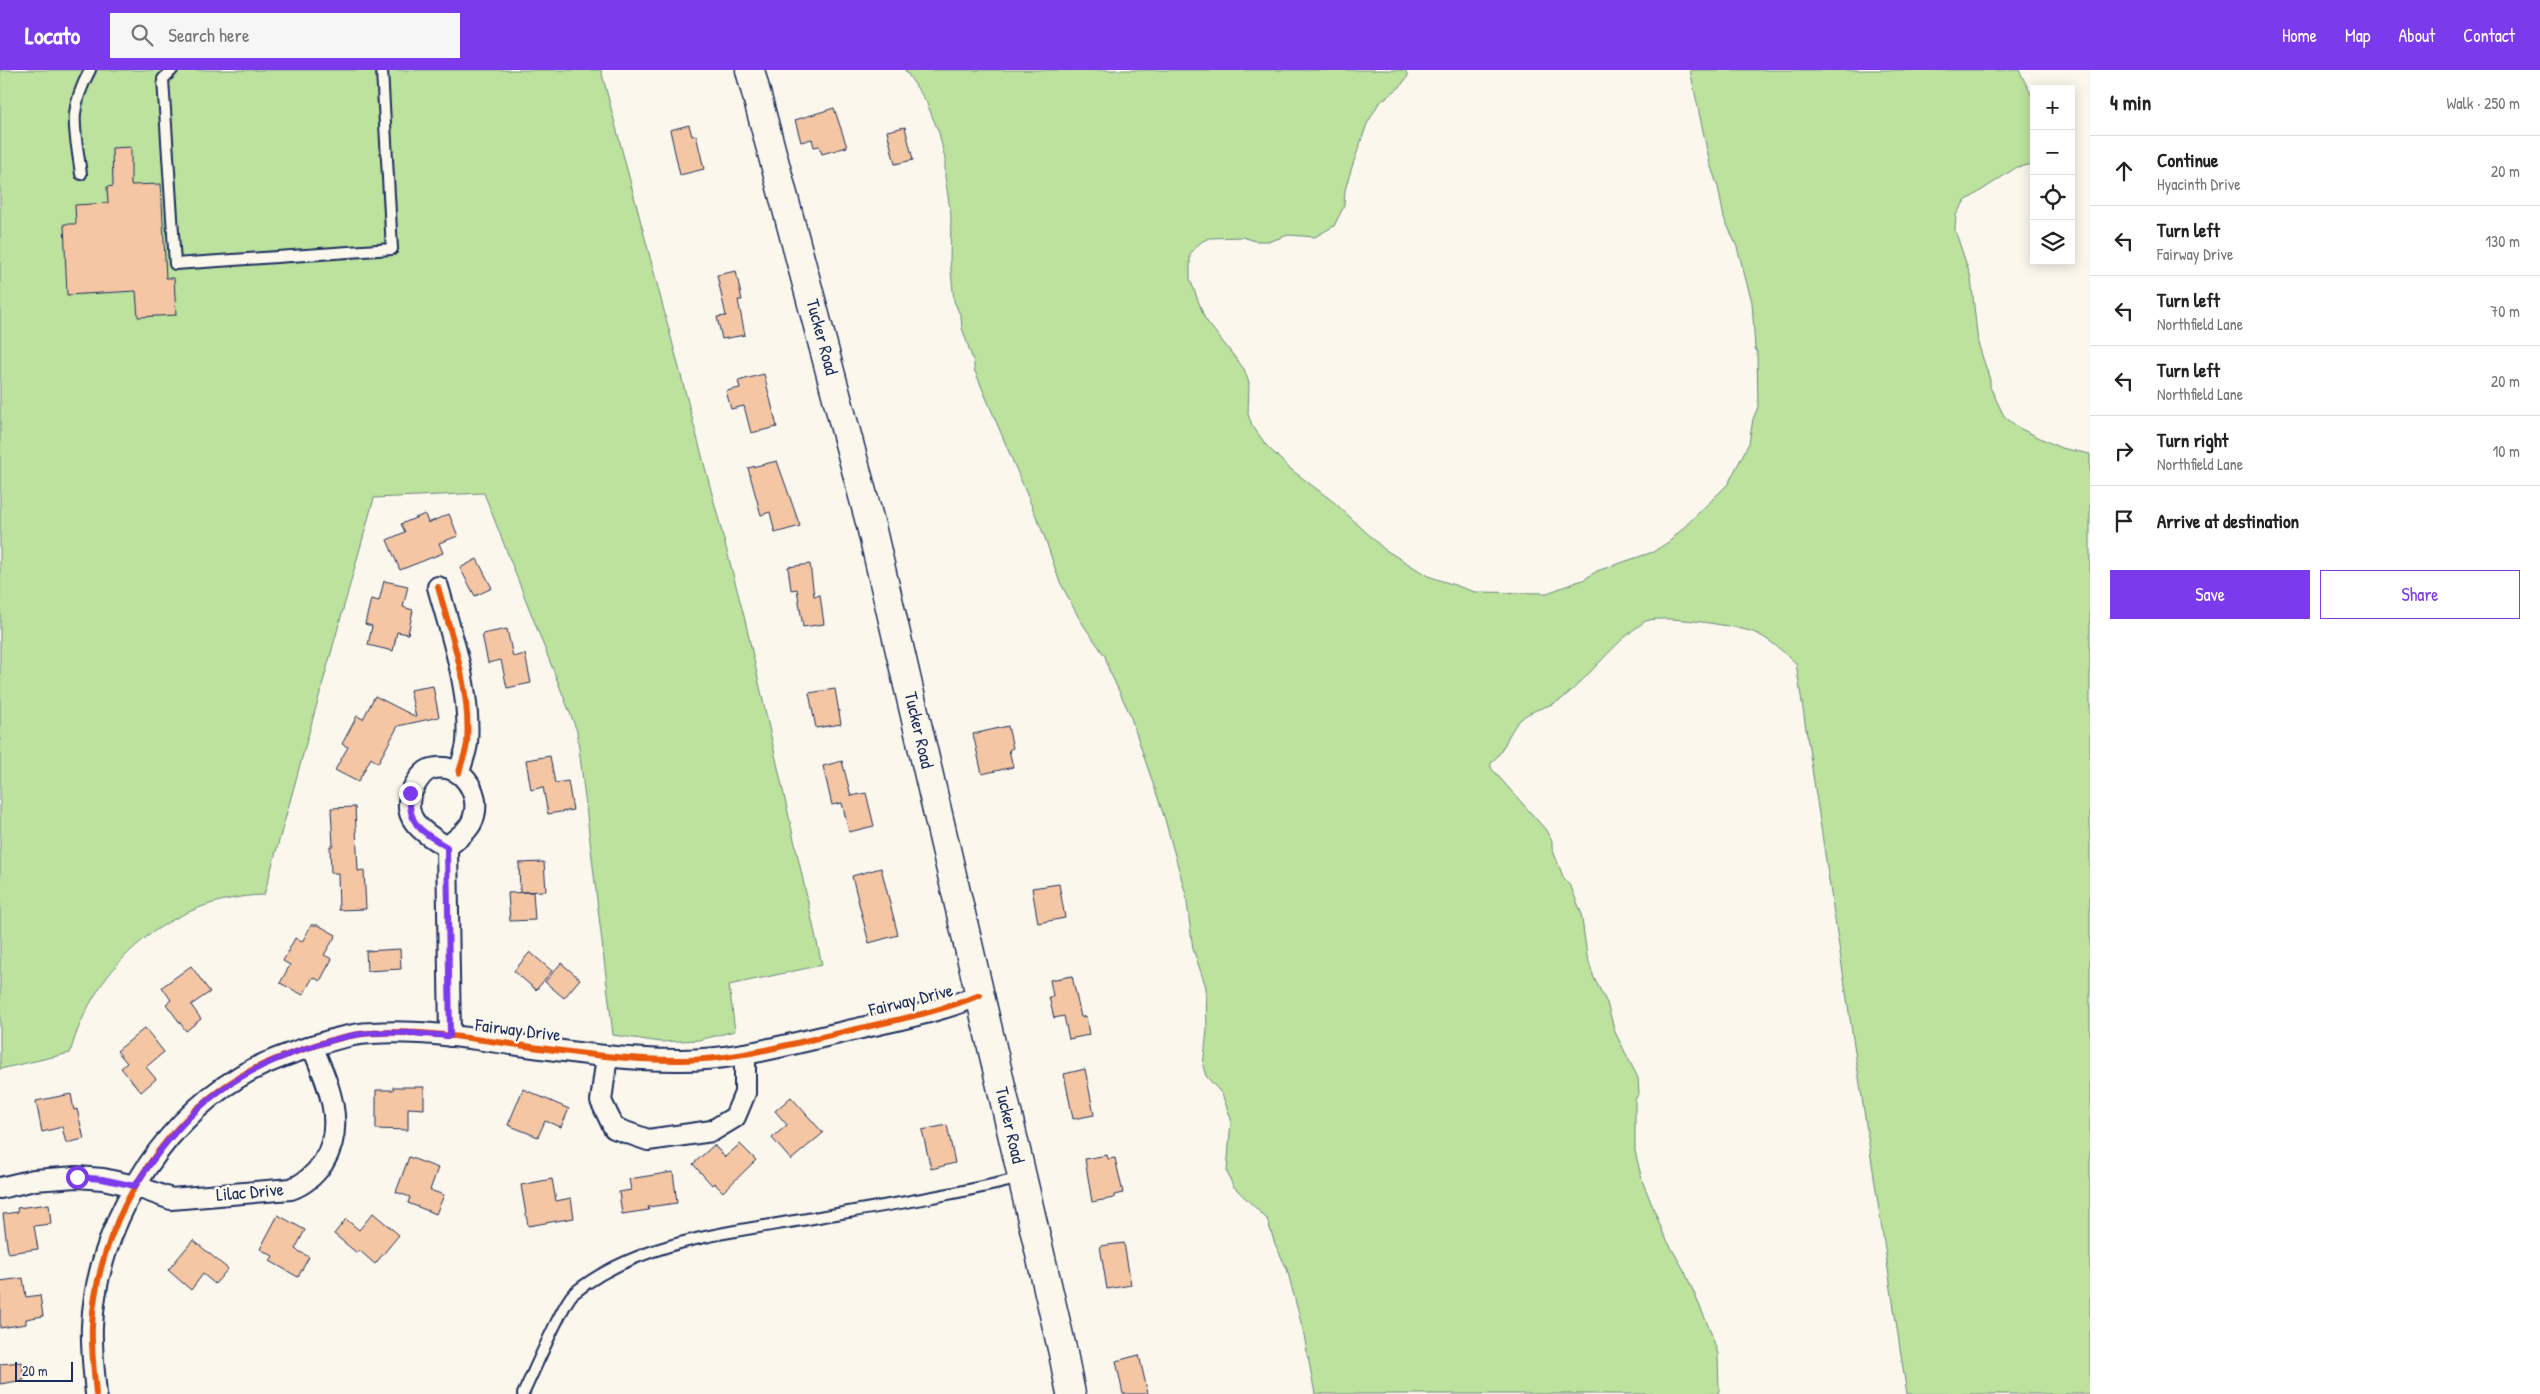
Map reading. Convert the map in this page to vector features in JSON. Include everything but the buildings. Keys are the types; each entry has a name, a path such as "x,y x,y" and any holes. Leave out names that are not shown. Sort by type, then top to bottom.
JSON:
{"main road":[{"name":"Tucker Road","path":"750,70 869,517 1071,1394"}],"street":[{"path":"438,588 457,655 466,716 466,746 459,773"},
{"path":"431,769 445,769 459,773 470,783 476,799 474,817 467,830 447,847 424,833 412,820 409,807 410,793 420,777 431,769"},
{"path":"447,847 450,1036"},
{"name":"Fairway Drive","path":"96,1394 92,1325 99,1280 118,1220 135,1186 182,1124 208,1098 240,1076 263,1064 312,1046 353,1035 375,1032 450,1036 606,1056 680,1060 745,1054 957,1005 980,995"},
{"name":"Lilac Drive","path":"0,1188 34,1180 77,1177 102,1179 135,1186 171,1199 291,1189 303,1185 324,1161 335,1129 330,1093 312,1046"},
{"path":"606,1056 601,1101 614,1128 648,1140 712,1131 734,1117 745,1093 745,1054"}],"lane":[{"path":"81,174 73,116 78,94 90,70"},
{"path":"172,70 163,79 176,264 392,249 382,70"},
{"path":"524,1394 572,1294 610,1270 647,1253 768,1226 963,1192 1022,1177"}],"green space":[{"path":"0,70 601,70 745,620 822,965 729,985 735,1031 699,1040 661,1042 613,1035 577,731 484,493 374,498 264,895 230,899 198,908 168,923 141,941 118,964 98,991 82,1020 70,1053 0,1069"},
{"path":"905,70 1405,70 1408,76 1400,87 1379,103 1367,124 1345,190 1344,206 1334,226 1315,237 1288,235 1271,241 1255,241 1243,237 1209,238 1201,242 1190,254 1190,279 1205,319 1244,369 1249,383 1248,414 1252,425 1266,445 1288,467 1335,503 1384,549 1428,576 1475,592 1547,593 1585,579 1597,571 1653,552 1670,541 1728,484 1749,443 1753,419 1758,407 1757,352 1755,348 1752,302 1737,247 1724,218 1718,187 1710,164 1690,70 2019,70 2030,92 2030,165 2017,167 1964,202 1956,215 1955,230 1971,278 1978,343 1990,380 1990,387 2004,416 2019,428 2061,448 2090,454 2090,1394 1907,1394 1796,663 1770,642 1753,632 1714,624 1664,619 1644,622 1622,639 1563,698 1530,713 1520,720 1491,763 1491,768 1545,829 1552,841 1552,848 1564,879 1571,887 1581,912 1587,956 1594,978 1607,1003 1615,1032 1638,1078 1639,1093 1635,1100 1635,1151 1642,1180 1664,1235 1685,1272 1710,1330 1718,1354 1719,1391 1717,1394 1315,1394 1303,1330 1287,1269 1275,1244 1267,1219 1233,1186 1227,1172 1231,1119 1222,1094 1206,1076 1203,1066 1207,1030 1206,987 1193,949 1186,895 1164,816 1129,712 1109,670 1105,656 1080,620 1059,580 1044,535 974,369 974,363 962,328 961,317 954,301 950,261 951,215 945,177 945,159 939,133 926,101"}],"cycle path":[{"path":"438,587 459,664 466,704 467,743 459,773"},
{"path":"96,1394 92,1335 96,1290 105,1254 119,1218 136,1184 158,1152 182,1123 209,1098 239,1077 261,1065 336,1039 354,1035 387,1032 450,1036 564,1051 654,1060 719,1058 761,1051 913,1016 947,1007 980,995"}],"route":[{"path":"77,1177 102,1179 135,1186 182,1124 208,1098 240,1076 288,1054 325,1042 375,1032 450,1036 447,847 424,833 412,820 409,807 410,793"}]}
